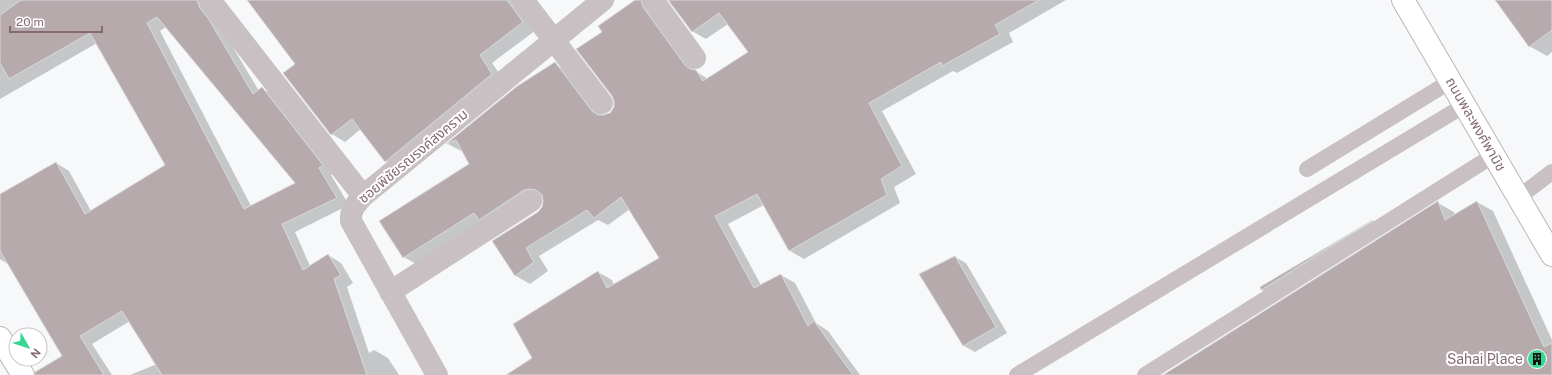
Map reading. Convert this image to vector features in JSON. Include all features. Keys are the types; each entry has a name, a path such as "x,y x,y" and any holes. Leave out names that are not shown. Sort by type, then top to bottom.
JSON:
{"street":[{"path":"210,0 363,196"},
{"path":"523,0 602,103"},
{"name":"ซอยพิชัยรณรงค์สงคราม","path":"437,375 351,221 350,215 353,208 363,196 553,39 603,0"},
{"path":"653,0 695,58"},
{"name":"ถนนพละพงศ์พานิช","path":"1403,0 1551,249"},
{"path":"390,292 531,201"},
{"path":"0,338 23,375"}],"lane":[{"path":"1307,169 1451,81"},
{"path":"1017,375 1465,105"},
{"path":"1145,375 1494,155"},
{"path":"1519,197 1552,172"}],"building":[{"path":"21,0 197,0 200,8 208,18 253,94 262,87 323,165 319,168 337,198 282,224 303,270 328,254 341,275 334,279 367,375 162,375 122,311 80,336 104,375 35,375 35,372 43,367 48,367 48,364 62,356 48,332 48,327 45,327 0,251 0,194 56,162 85,214 165,165 90,33 9,79 0,63 0,15","holes":["157,17 295,183 244,209 147,23"]},
{"path":"247,0 507,0 523,22 480,55 492,74 385,162 352,119 331,135 283,73 295,64"},
{"path":"635,0 641,0 643,7 685,65 690,69 696,70 703,81 748,52 719,13 692,32 668,0 1039,0 995,25 1000,34 942,66 941,62 869,103 902,166 881,179 887,195 789,251 757,194 715,216 754,288 781,274 808,326 814,321 853,375 506,375 532,358 513,324 598,271 607,288 659,258 621,197 594,218 587,210 526,248 534,262 515,276 492,241 538,212 542,207 543,201 542,195 536,190 524,190 479,220 474,213 403,258 379,221 469,164 456,140 446,144 516,87 555,62 592,111 598,115 610,113 614,107 612,96 576,49 602,32 598,26"},
{"path":"1495,0 1552,0 1552,30 1529,47"},
{"path":"1438,201 1445,220 1477,201 1544,347 1552,343 1552,375 1163,375"},
{"path":"1373,220 1261,290 1260,287"},
{"path":"955,256 996,327 963,346 919,274"}],"place":[{"name":"Sahai Place","path":"1537,359"}]}
